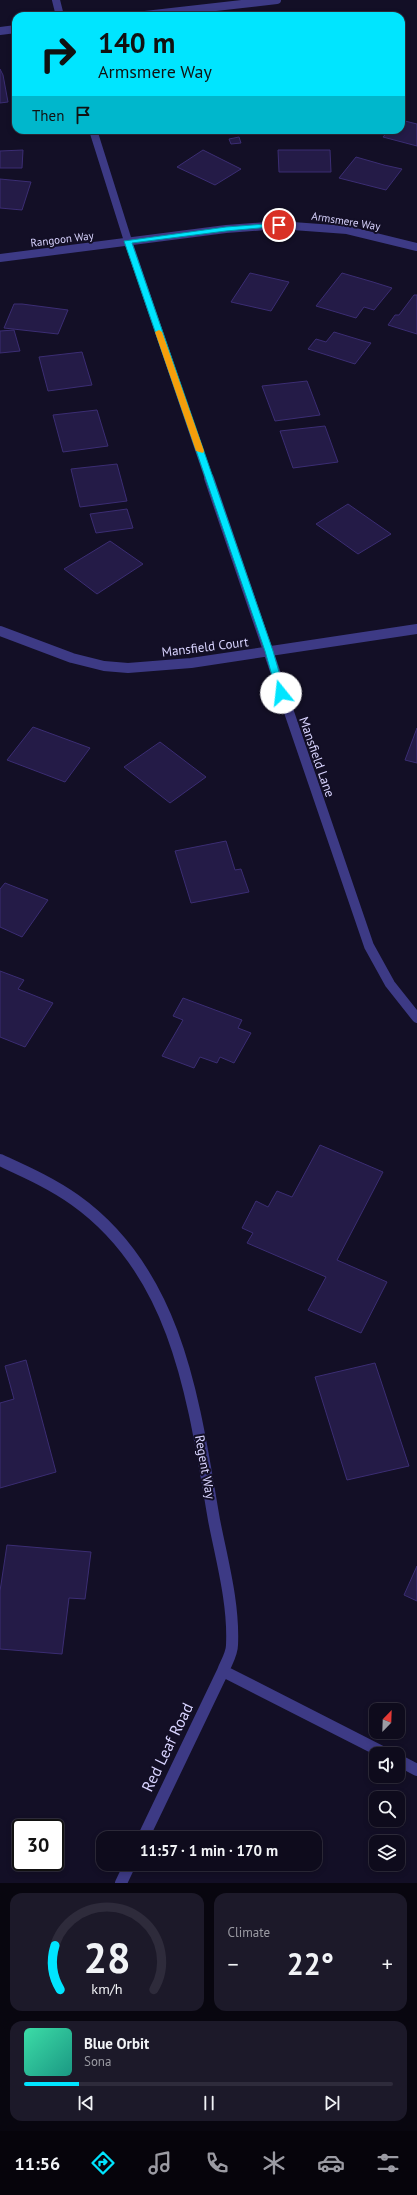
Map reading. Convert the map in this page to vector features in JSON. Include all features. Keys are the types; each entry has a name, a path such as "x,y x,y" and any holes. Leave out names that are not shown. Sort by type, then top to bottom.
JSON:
{"street":[{"path":"56,0 59,12"},
{"path":"171,12 277,0"},
{"path":"0,31 12,30"},
{"name":"Mansfield Lane","path":"94,134 128,241 269,651 281,693 369,946 379,969 399,999 417,1018"},
{"name":"Armsmere Way","path":"128,241 226,229 279,225 347,230 417,247"},
{"name":"Rangoon Way","path":"0,258 128,241"},
{"name":"Mansfield Court","path":"0,631 72,658 104,666 128,668 191,663 417,628"},
{"name":"Regent Way","path":"0,1160 40,1178 75,1200 107,1228 131,1257 157,1298 177,1343 192,1394 230,1607 232,1648 223,1671"},
{"path":"223,1671 372,1747"},
{"name":"Red Leaf Road","path":"146,1831 223,1671"},
{"path":"405,1764 417,1770"},
{"path":"121,1883 127,1871"}],"building":[{"path":"0,69 3,75 8,102 0,103"},
{"path":"405,121 417,124 417,146 383,137 386,134 405,134"},
{"path":"239,137 241,143 231,144 229,139"},
{"path":"23,150 22,168 0,168 0,151"},
{"path":"203,150 241,169 215,185 177,167"},
{"path":"278,150 330,150 331,172 279,172"},
{"path":"356,157 402,169 386,190 339,178"},
{"path":"0,179 31,182 22,210 0,208"},
{"path":"250,273 289,282 271,311 231,302"},
{"path":"342,273 392,288 374,310 364,307 356,318 316,306"},
{"path":"414,295 417,295 417,334 388,325 395,315 399,315"},
{"path":"14,304 68,310 58,334 4,328"},
{"path":"14,330 20,351 0,353 0,331"},
{"path":"334,332 371,343 355,364 308,349 316,339 326,342"},
{"path":"82,352 92,385 48,391 39,357"},
{"path":"307,381 320,415 275,421 262,386"},
{"path":"97,410 108,446 63,452 53,415"},
{"path":"325,426 338,462 293,468 280,431"},
{"path":"117,464 127,501 80,507 71,469"},
{"path":"348,504 391,534 358,554 316,524"},
{"path":"127,509 133,528 96,533 90,514"},
{"path":"110,541 143,564 97,594 64,569"},
{"path":"33,727 90,748 65,782 7,760"},
{"path":"417,728 417,763 405,760"},
{"path":"160,742 206,777 170,803 124,767"},
{"path":"226,841 235,870 241,869 249,892 191,903 175,851"},
{"path":"5,883 48,900 22,937 0,927 0,889"},
{"path":"0,971 24,980 18,989 53,1003 25,1047 0,1037"},
{"path":"183,998 242,1020 238,1028 251,1033 234,1063 220,1057 217,1063 200,1057 194,1068 162,1056 183,1020 173,1016"},
{"path":"320,1145 383,1172 337,1260 387,1282 361,1333 308,1310 326,1277 247,1243 253,1233 242,1228 256,1201 268,1207 277,1191 292,1197"},
{"path":"26,1360 56,1472 0,1488 0,1403 14,1399 5,1366"},
{"path":"375,1363 409,1466 347,1480 315,1377"},
{"path":"7,1545 91,1552 85,1599 69,1598 62,1654 0,1649 0,1591"},
{"path":"417,1566 417,1601 404,1595"}],"slow traffic":[{"path":"159,332 200,451"}],"route":[{"path":"279,225 226,229 128,241 269,651 281,693"}]}
